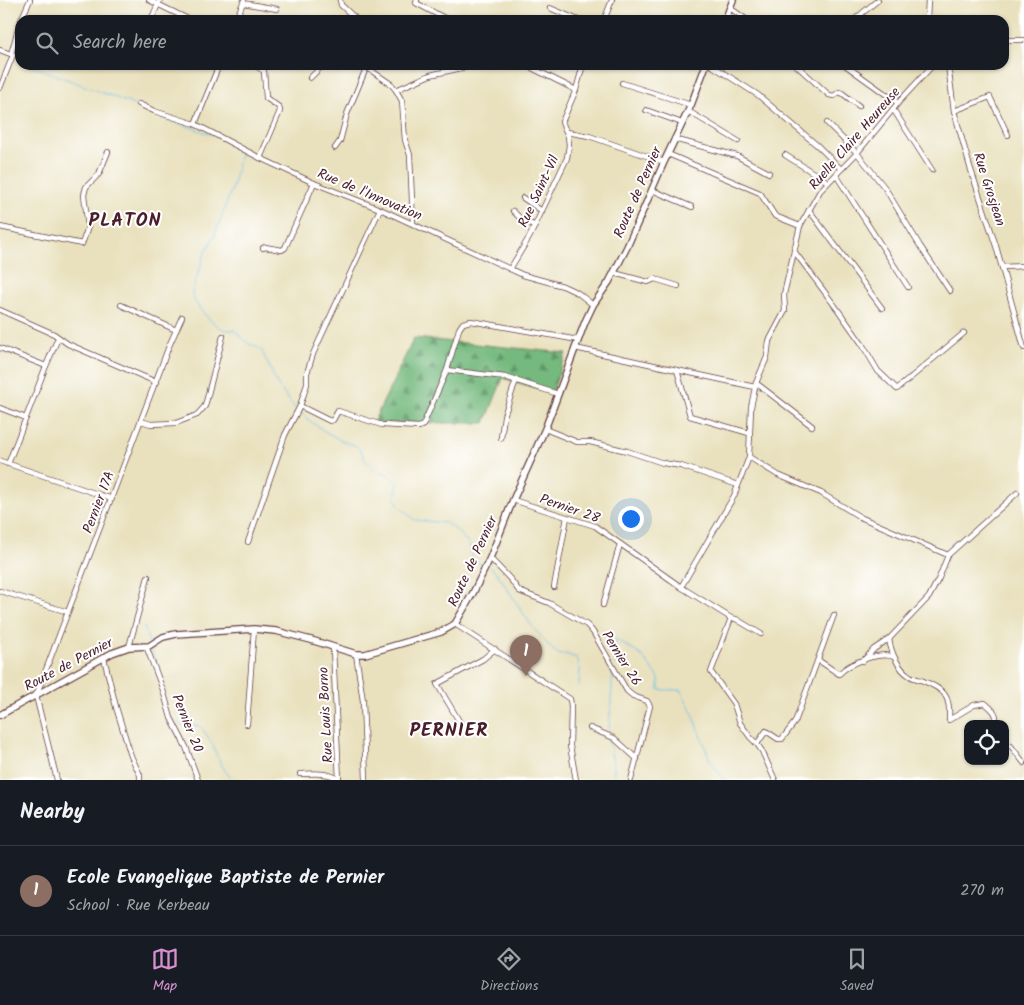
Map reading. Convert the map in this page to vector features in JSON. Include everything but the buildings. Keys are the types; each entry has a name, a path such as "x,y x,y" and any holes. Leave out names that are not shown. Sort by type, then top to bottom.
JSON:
{"street":[{"path":"23,15 30,0"},
{"path":"149,0 159,2 181,15"},
{"path":"340,0 341,5 352,15"},
{"path":"417,0 416,3 439,15"},
{"path":"606,15 612,0"},
{"path":"727,15 733,0"},
{"path":"860,15 878,0"},
{"path":"927,15 928,0"},
{"path":"153,15 159,2"},
{"path":"238,15 244,2 277,9"},
{"path":"550,8 566,15"},
{"path":"730,8 740,15"},
{"path":"1009,40 1024,40"},
{"path":"0,88 15,42"},
{"path":"0,50 12,55"},
{"path":"195,124 217,70"},
{"path":"260,158 280,111 279,108 266,98 264,71 262,70"},
{"path":"310,78 318,70"},
{"path":"334,148 340,141 348,114 365,70"},
{"path":"372,70 396,90 402,101 405,140 410,155 412,224"},
{"path":"396,90 430,75 452,70"},
{"path":"536,70 576,90 581,70"},
{"name":"Route de Pernier","path":"0,715 104,658 129,647 146,646 168,635 254,629 276,631 356,654 365,654 441,632 455,624 490,558 513,500 545,429 593,305 614,272 688,111 704,70"},
{"path":"719,70 758,95 818,146 841,169"},
{"path":"802,70 829,95 834,96 839,92 842,93 859,106"},
{"path":"852,70 898,104"},
{"name":"Ruelle Claire Heureuse","path":"750,457 749,432 755,385 767,357 769,340 785,311 784,294 800,226 820,191 857,153 929,70"},
{"name":"Rue Grosjean","path":"949,70 954,111 1002,267 1024,348"},
{"path":"622,82 691,104"},
{"name":"Rue Saint-Vil","path":"510,269 534,226 567,158 569,145 567,132 562,124 576,90"},
{"path":"954,111 990,97 1008,135"},
{"name":"Rue de l'Innovation","path":"139,104 154,111 195,124 260,158 314,183 380,209 523,275 563,286 578,293 593,305"},
{"path":"646,110 682,123"},
{"path":"894,110 932,170"},
{"path":"688,111 738,140"},
{"path":"827,123 875,174 895,202 920,246 950,292"},
{"path":"567,132 589,136 664,162"},
{"path":"674,139 737,156 768,173"},
{"path":"0,227 82,244 88,227 84,195 86,188 100,174 108,152"},
{"path":"668,154 760,193 775,216 800,226"},
{"path":"785,155 828,182"},
{"path":"836,175 908,287"},
{"path":"263,248 282,250 285,248 314,183"},
{"path":"652,190 692,207"},
{"path":"523,198 542,210"},
{"path":"248,542 285,435 300,406 313,354 380,209"},
{"path":"809,210 882,308"},
{"path":"513,211 520,218 534,226"},
{"path":"794,251 838,310 878,371 897,389 964,333"},
{"path":"1002,267 1024,266"},
{"path":"614,272 648,282 654,279 678,286"},
{"path":"121,305 176,330"},
{"path":"0,310 54,334 68,344 156,382"},
{"name":"Pernier 17A","path":"36,696 182,317"},
{"path":"300,406 330,421 333,420 338,411 382,424 419,427 422,425 447,370 459,328 467,322 578,340"},
{"path":"141,422 150,424 176,423 197,415 205,406 223,336"},
{"path":"8,464 58,338"},
{"path":"0,348 46,366"},
{"path":"575,348 755,385 812,426"},
{"path":"447,370 505,377 558,394"},
{"path":"677,370 690,416 749,432"},
{"path":"501,438 504,416 516,380"},
{"path":"0,408 26,418"},
{"path":"545,429 576,442 590,442 628,451 738,485"},
{"path":"681,587 734,496 750,457 778,475 821,493 860,517 948,555"},
{"path":"0,461 112,499"},
{"path":"863,660 874,649 889,639 928,597 939,578 948,555 1016,493"},
{"name":"Pernier 28","path":"513,500 594,526 681,587 761,634"},
{"path":"554,587 567,518"},
{"path":"603,605 620,544"},
{"name":"Pernier 26","path":"490,558 512,580 519,591 549,603 587,625 618,676 633,696 647,701 650,706 630,780"},
{"path":"129,647 148,577"},
{"path":"0,591 68,612"},
{"path":"758,744 766,731 778,738 782,738 795,722 834,615"},
{"path":"731,618 711,672 734,704 740,723 750,737 758,744 776,780"},
{"path":"455,624 570,698 570,746 576,780"},
{"path":"247,724 254,629"},
{"path":"889,639 894,657 909,676 943,690 948,697 950,708 949,720 974,705 985,703 993,710 996,715 995,720"},
{"name":"Pernier 20","path":"146,646 163,690 171,718 186,747 198,780"},
{"name":"Rue Louis Borno","path":"333,648 338,780"},
{"path":"462,726 437,684 483,659 495,649"},
{"path":"356,654 363,700 366,780"},
{"path":"818,660 839,674 848,666 863,660 883,655 894,657"},
{"path":"104,658 131,756 140,774 140,780"},
{"path":"36,696 57,780"},
{"path":"590,728 614,738 636,759"},
{"path":"1009,745 1024,763"},
{"path":"300,774 329,775 338,780"}],"green space":[{"path":"414,338 566,353 552,393 503,378 485,423 373,423"}],"waterway":[{"path":"42,70 127,102 160,117 210,134"},
{"path":"232,146 240,153 232,189 214,237 205,253 192,293 193,298 210,320 221,328 234,330 249,344 262,351 278,386 296,409"},
{"path":"300,412 326,432 342,441 355,445 362,452 365,461 376,470 387,474 398,484 395,497 398,504 410,516 415,520 446,523 456,530 469,544 473,560 483,565"},
{"path":"490,567 497,573 533,628 553,650 560,655 565,654 577,658 580,669 579,686"},
{"path":"144,627 149,643"},
{"path":"614,664 616,639 642,656 659,678 659,690 681,690 694,716 710,760 724,780"},
{"path":"151,649 163,683"},
{"path":"609,730 613,671"},
{"path":"163,697 163,709 169,716"},
{"path":"176,722 181,725 201,726 212,744 218,759 233,780"},
{"path":"608,737 614,768 613,780"}],"place":[{"name":"Ecole Evangelique Baptiste de Pernier","path":"526,676"}],"district":[{"name":"PLATON","path":"125,219"},
{"name":"PERNIER","path":"449,729"}]}
